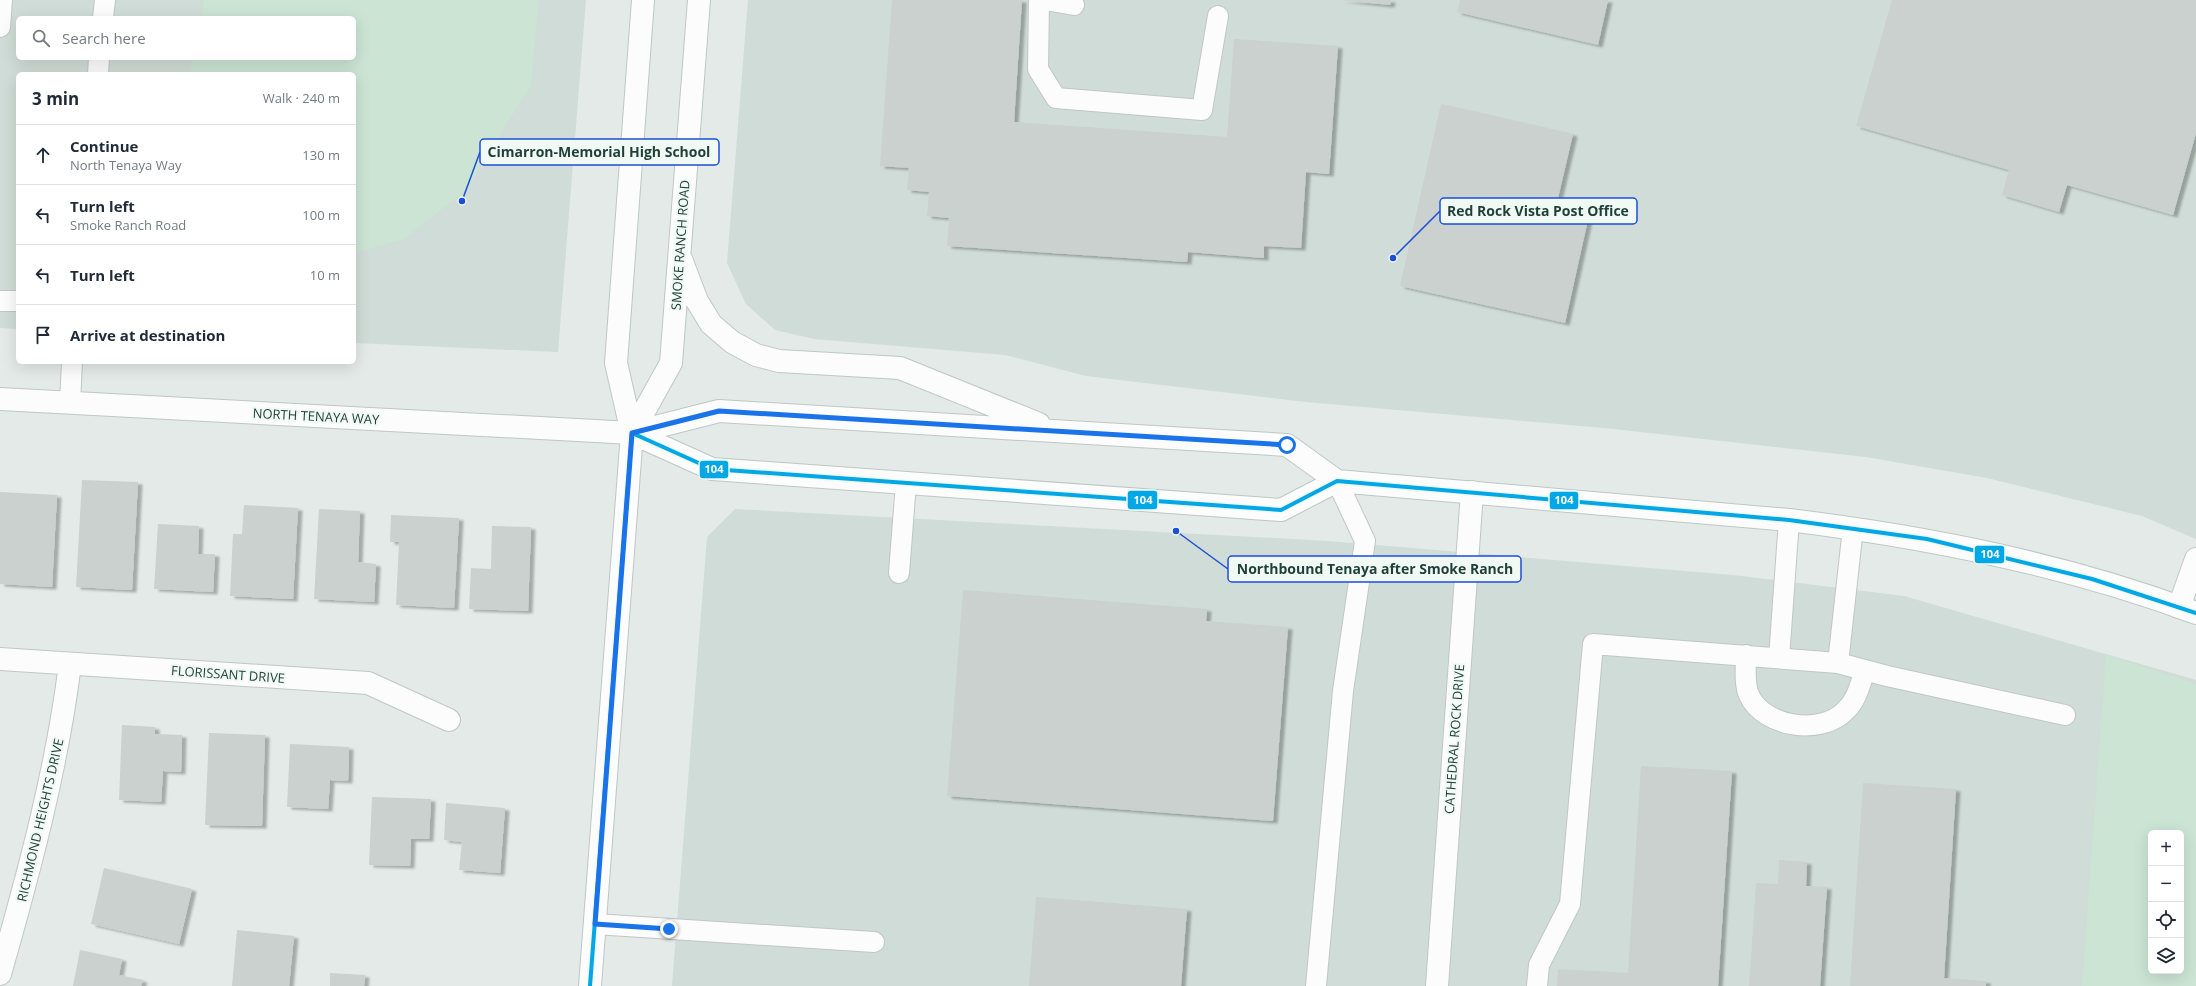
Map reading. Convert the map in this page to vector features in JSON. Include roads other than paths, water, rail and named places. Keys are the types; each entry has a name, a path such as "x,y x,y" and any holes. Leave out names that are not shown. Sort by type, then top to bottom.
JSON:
{"main road":[{"name":"SMOKE RANCH ROAD","path":"590,986 632,433 616,363 643,0"},
{"name":"SMOKE RANCH ROAD","path":"632,433 671,363 699,0"},
{"path":"679,254 698,301 711,324 732,342 756,355 779,360 900,368 1055,431"},
{"name":"NORTH TENAYA WAY","path":"0,399 632,433 719,411 1287,445 1337,481 1281,510 712,469 632,433"},
{"path":"1337,481 1789,520 1853,528 1927,540 2000,556 2092,579 2188,610 2196,559"},
{"name":"CATHEDRAL ROCK DRIVE","path":"1437,986 1472,492"},
{"name":"FLORISSANT DRIVE","path":"0,659 368,683 449,720"},
{"name":"RICHMOND HEIGHTS DRIVE","path":"0,974 28,874 62,725 70,664"}],"lane":[{"path":"0,27 2,0"},
{"path":"103,16 105,0"},
{"path":"1039,0 1038,69 1056,98 1202,110 1218,16"},
{"path":"1045,0 1074,5"},
{"path":"98,72 99,60"},
{"path":"0,300 16,302"},
{"path":"70,403 72,364"},
{"path":"1316,986 1343,691 1365,541 1337,481"},
{"path":"898,573 906,483"},
{"path":"1779,658 1789,520"},
{"path":"1838,663 1853,528"},
{"path":"1537,986 1539,965 1570,904 1593,644 1838,663 2065,716"},
{"path":"1746,655 1746,681 1749,696 1763,711 1779,720 1799,727 1829,723 1845,712 1855,698 1865,670"},
{"path":"595,924 874,942"}],"place":[{"name":"Cimarron-Memorial High School","path":"462,201"},
{"name":"Red Rock Vista Post Office","path":"1393,258"},
{"name":"Northbound Tenaya after Smoke Ranch","path":"1176,531"}]}
